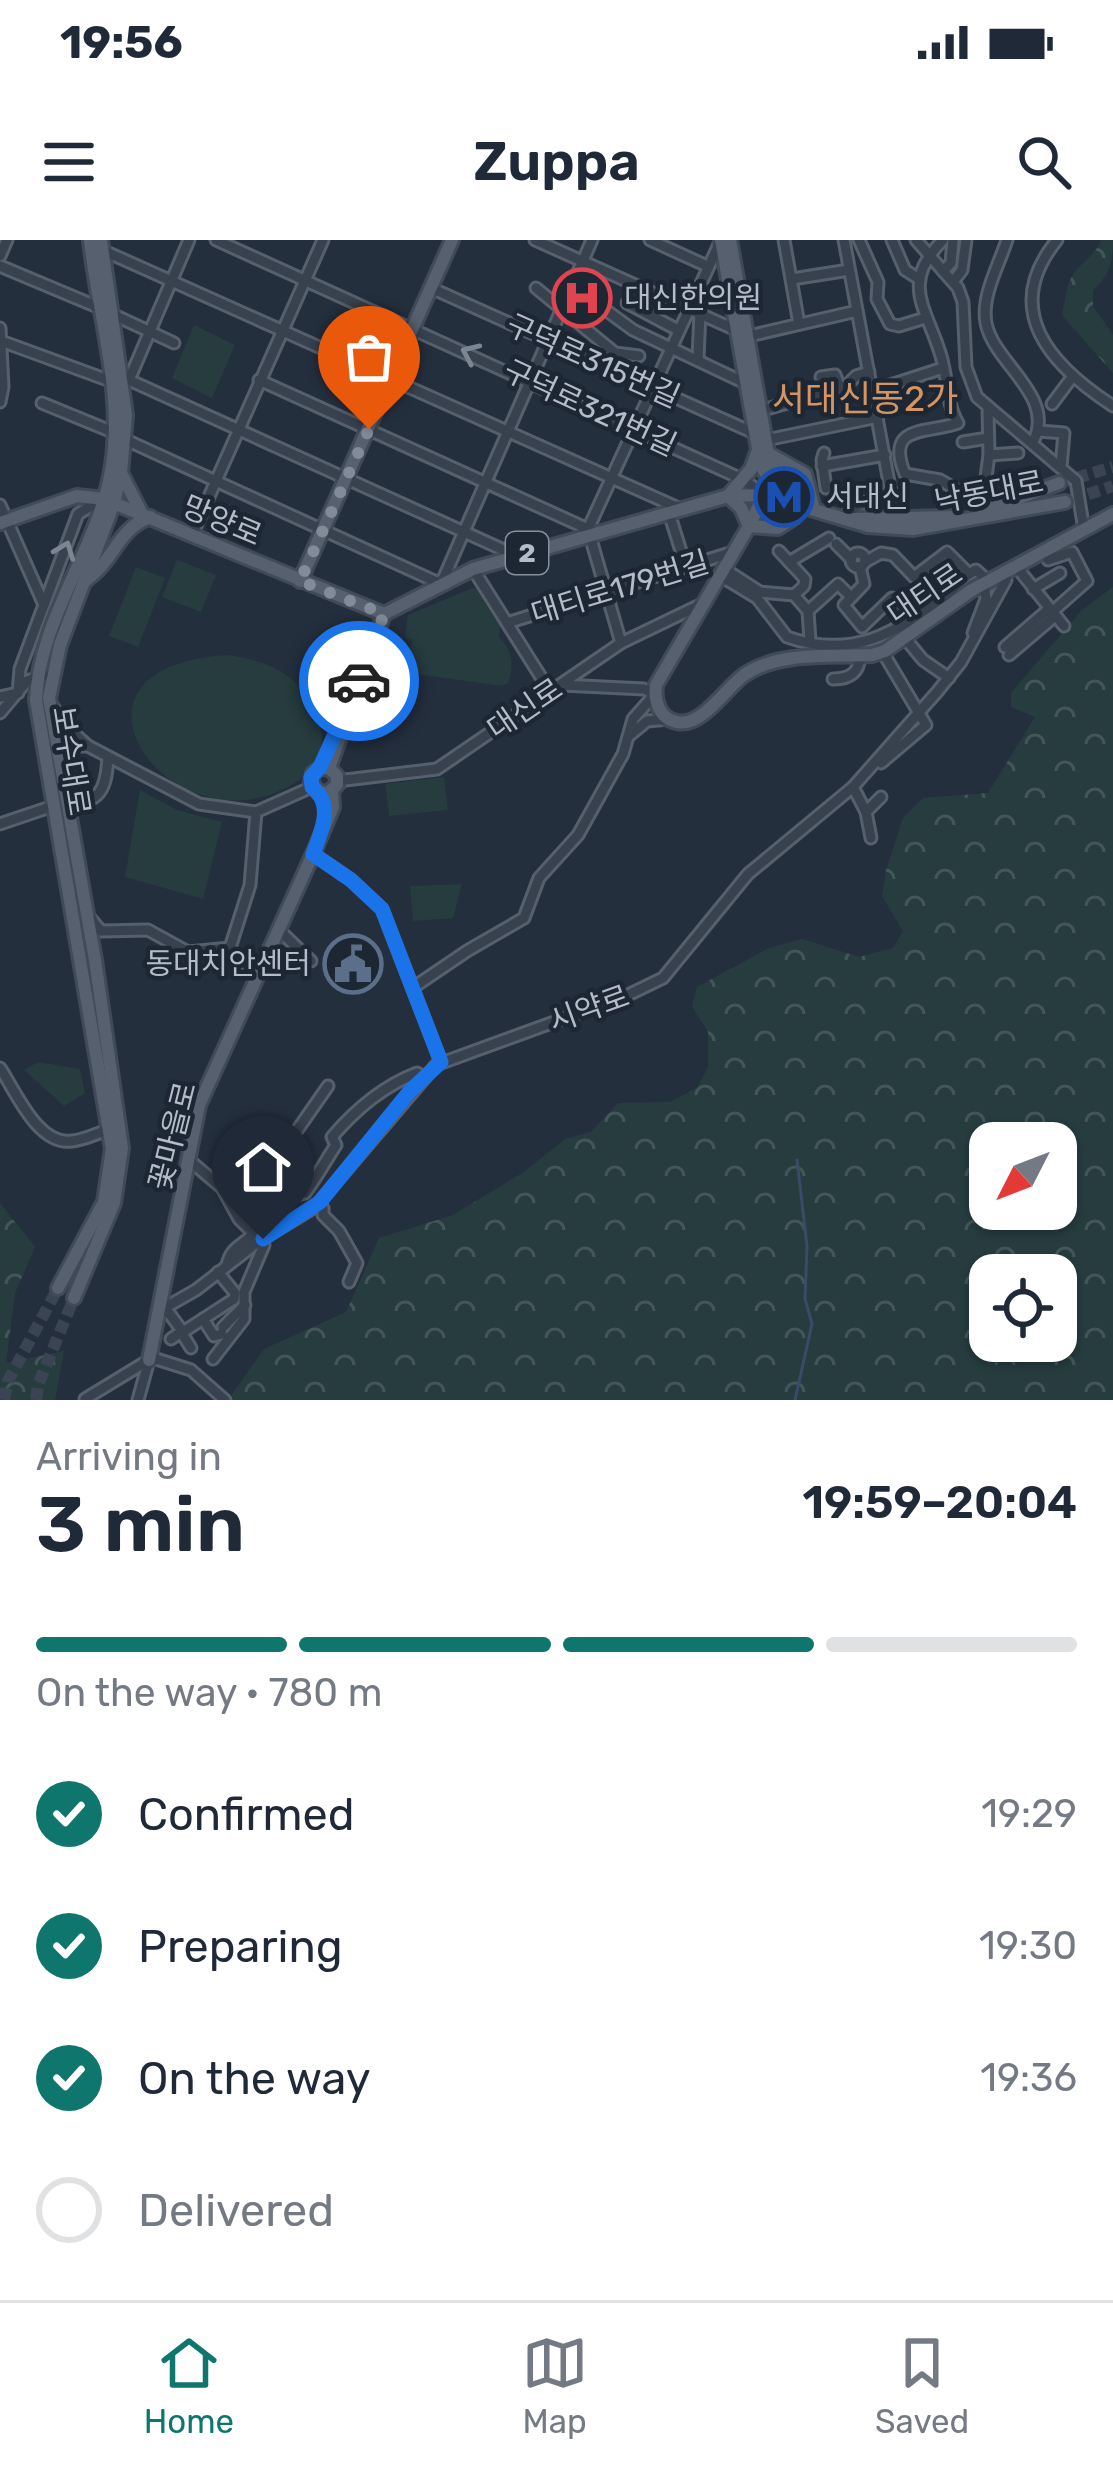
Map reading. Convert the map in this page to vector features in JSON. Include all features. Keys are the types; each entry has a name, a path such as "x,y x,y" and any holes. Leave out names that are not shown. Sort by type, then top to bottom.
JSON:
{"main road":[{"path":"300,581 452,240"},
{"path":"669,719 658,707 655,694 660,678 749,526 764,495 767,476 724,240"},
{"name":"보수대로","path":"58,1288 104,1202 112,1149 50,747 44,676 121,473 119,377 93,243"},
{"path":"744,334 747,384 762,444 813,506"},
{"name":"보수대로","path":"50,747 44,676 85,580 109,501 119,436"},
{"path":"749,526 741,508 728,496 744,480 762,444"},
{"path":"85,580 105,567 133,523 147,515 121,473"},
{"name":"낙동대로","path":"848,518 947,518 990,509 1059,483"},
{"name":"낙동대로","path":"764,495 868,526 931,528 1064,502"},
{"name":"2","path":"384,614 473,569 589,532 728,496 764,495"},
{"name":"망양로","path":"3,522 77,496 109,501 384,614"},
{"path":"749,526 778,528 791,521 797,511 788,500"},
{"name":"대티로","path":"669,719 681,723 696,718 744,675 760,667 786,659 883,652 1009,568 1113,514"},
{"path":"281,573 300,566 317,546"},
{"name":"꽃마을로","path":"149,1359 199,1105 313,854 326,807 323,781 384,614"},
{"name":"보수대로","path":"60,807 95,960 122,1148 114,1203 74,1298"}],"street":[{"path":"0,256 7,240"},
{"path":"119,377 149,331 189,240"},
{"name":"구덕로321번길","path":"216,240 532,380 744,480 764,495"},
{"path":"192,535 323,240"},
{"path":"535,240 744,334 857,310"},
{"path":"42,404 326,528 441,584 592,240"},
{"path":"650,240 707,266"},
{"path":"621,643 589,532 688,307 724,240"},
{"path":"784,240 799,324"},
{"path":"844,240 896,520"},
{"path":"859,240 890,324 925,318"},
{"path":"892,240 902,265 919,279"},
{"path":"916,240 953,282 963,302 969,381 988,409 1033,442 1079,488 1084,530"},
{"path":"943,240 928,254 919,279 925,318 958,423 908,435 900,448 903,470 913,478 940,480 980,501 989,454 988,409"},
{"path":"943,271 951,263 953,240"},
{"path":"953,282 962,269 966,240"},
{"path":"1007,240 990,287 986,321 1026,385 1039,431 1033,442"},
{"path":"1057,240 1037,267 1030,288 1031,311 1042,337 1073,376 1113,406"},
{"path":"93,243 675,511 686,567"},
{"path":"878,282 902,265"},
{"path":"0,266 174,343"},
{"path":"792,279 849,270"},
{"path":"573,286 633,329 747,384"},
{"name":"구덕로315번길","path":"430,288 652,387 762,444"},
{"path":"536,288 615,353 639,356"},
{"path":"627,303 678,330"},
{"path":"698,359 700,312"},
{"path":"0,328 0,402"},
{"path":"1,340 119,377 517,556"},
{"path":"872,391 943,368"},
{"path":"770,408 840,388 869,371"},
{"path":"821,377 835,375 840,388"},
{"path":"1052,404 1073,376"},
{"path":"260,380 589,532"},
{"path":"762,444 878,417"},
{"path":"1039,431 1064,433 1061,467"},
{"path":"963,442 988,438"},
{"path":"824,453 826,488"},
{"path":"989,454 1018,453"},
{"path":"822,466 885,454"},
{"path":"848,518 857,506 892,491"},
{"path":"18,693 20,669 78,514 109,501"},
{"path":"0,506 3,522 44,605"},
{"path":"789,562 832,541 858,562 864,584 844,604 870,643"},
{"path":"779,551 806,583 794,595"},
{"path":"858,562 880,553 893,555 914,578 947,551 968,573"},
{"name":"대티로179번길","path":"507,623 733,552"},
{"path":"1008,651 1087,581 1072,552 1048,560"},
{"path":"1009,568 1034,589 1064,626"},
{"name":"시약로","path":"162,1310 258,1236 320,1206 441,1062 655,985 748,874 854,788 949,678 1009,568"},
{"path":"473,569 551,693"},
{"path":"721,572 757,598 788,637 810,641 870,643 951,591 968,573 976,570 986,582"},
{"path":"721,572 760,592 794,595 808,611 810,641"},
{"path":"1034,589 1060,574"},
{"name":"시약로","path":"970,644 986,599 986,582"},
{"path":"808,611 838,584 851,597"},
{"path":"862,628 892,598 910,618"},
{"name":"대신로","path":"256,812 323,781 437,769 621,643 703,604"},
{"path":"904,638 923,660 949,678"},
{"path":"883,652 921,710"},
{"path":"837,657 836,679 857,671 860,656"},
{"path":"0,713 18,693 44,676"},
{"path":"413,987 524,918 539,878 578,835 623,754 633,719 655,694 644,689 562,685"},
{"path":"0,697 18,693"},
{"path":"49,698 65,725 88,746 199,804 256,812 250,885 230,948"},
{"path":"626,739 642,723 669,719"},
{"path":"50,747 88,746"},
{"name":"보수대로","path":"60,807 94,799 104,788 108,757"},
{"path":"854,788 866,812 871,838"},
{"path":"866,812 881,797"},
{"path":"0,824 60,807"},
{"path":"313,854 382,909 441,1062"},
{"path":"84,909 96,927 112,934"},
{"path":"278,929 311,961"},
{"path":"95,960 102,941 112,934 148,930 188,952 230,948"},
{"path":"230,948 256,975"},
{"path":"0,1068 38,1127 51,1138 68,1143 110,1129"},
{"path":"213,1359 244,1319 244,1292 258,1263 258,1222 306,1191 331,1156 332,1135 355,1111 417,1072 424,1077"},
{"path":"264,1180 272,1170 273,1157 282,1152 328,1086"},
{"path":"251,1160 257,1158 291,1185 294,1195"},
{"path":"189,1160 221,1188 258,1236"},
{"path":"320,1206 330,1216 337,1213"},
{"path":"320,1206 357,1263 349,1282"},
{"path":"176,1336 236,1296 222,1268"},
{"path":"203,1319 214,1336 245,1305"},
{"path":"162,1310 176,1336 191,1348"},
{"path":"85,1399 149,1359 191,1370 225,1400"},
{"name":"꽃마을로","path":"138,1400 149,1359"}],"green space":[{"path":"1101,240 1113,240 1112,254 1106,274 1093,290 1093,306 1113,335 1113,373 1062,315 1071,277"},
{"path":"194,325 235,345 212,398 172,378"},
{"path":"177,560 216,575 201,612 162,597"},
{"path":"136,567 165,578 138,647 109,636"},
{"path":"475,587 500,626 499,637 512,664 508,683 409,673 408,615"},
{"path":"1113,587 1113,1400 228,1400 264,1349 346,1312 379,1238 453,1215 524,1172 565,1139 591,1132 618,1103 670,1102 697,1088 708,1067 708,1032 692,1006 697,987 769,948 802,939 859,957 893,948 903,931 882,896 903,818 923,798 988,793 1035,717 1011,707 1011,693 1081,611"},
{"path":"228,655 280,671 308,697 321,729 316,761 305,775 288,787 243,800 201,795 166,776 141,749 132,718 140,689 171,666"},
{"path":"444,777 448,810 389,816 385,784"},
{"path":"140,790 177,810 222,822 203,899 125,877"},
{"path":"462,884 453,918 413,921 410,886"},
{"path":"38,1062 80,1069 85,1093 64,1106 24,1070"},
{"path":"0,1203 35,1247 15,1293 6,1363 64,1351 55,1400 0,1400"}],"waterway":[{"path":"795,1400 812,1324 805,1299 807,1246 797,1160"}],"tunnel":[{"path":"1059,483 1113,467"},
{"path":"1071,500 1113,486"},
{"path":"4,1400 8,1381 58,1288"},
{"path":"36,1400 74,1298"}],"way so far":[{"path":"359,681 384,614 300,581 369,429"}],"place":[{"name":"대신한의원","path":"582,298"},
{"name":"서대신","path":"784,497"},
{"name":"동대치안센터","path":"353,964"}],"district":[{"name":"서대신동2가","path":"865,398"}],"route":[{"path":"263,1239 315,1207 410,1091 441,1062 388,917 351,880 313,854 326,807 311,777 359,681"}]}
